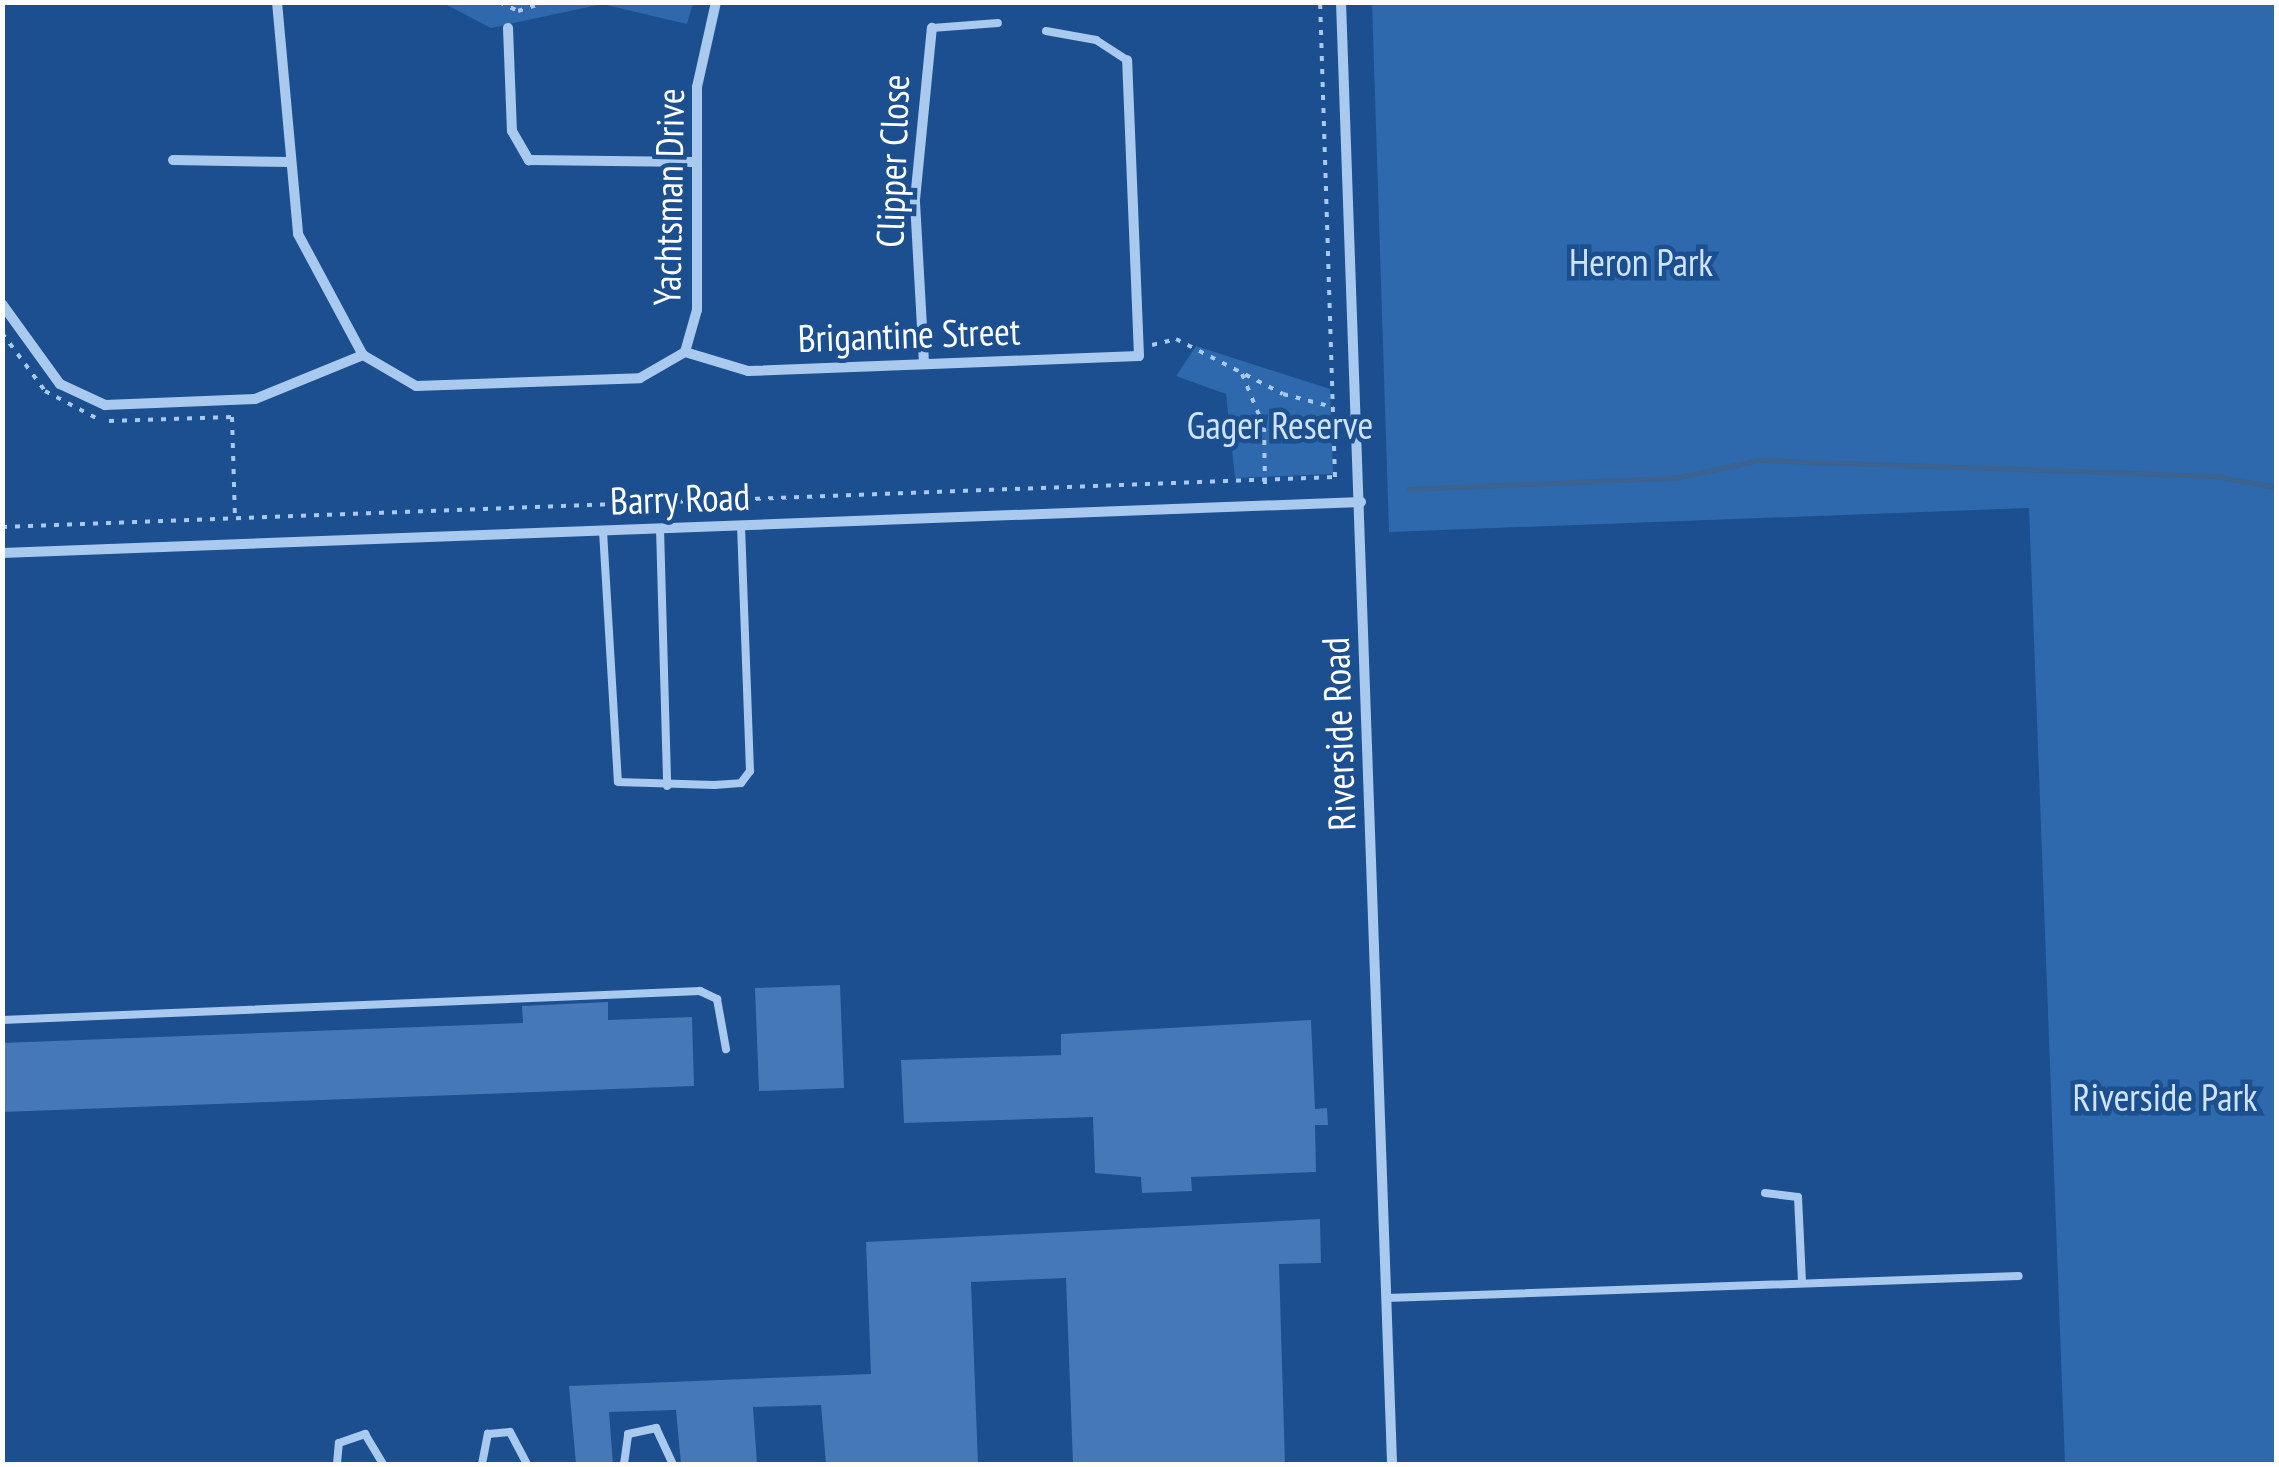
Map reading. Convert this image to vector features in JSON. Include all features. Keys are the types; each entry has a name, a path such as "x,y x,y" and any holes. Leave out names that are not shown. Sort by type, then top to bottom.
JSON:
{"street":[{"path":"2,304 60,384 105,405 256,399 363,355 298,234 277,2"},
{"name":"Yachtsman Drive","path":"363,355 416,386 640,378 685,352 698,310 693,162 697,87 716,2"},
{"name":"Riverside Road","path":"1342,2 1392,1464"},
{"path":"508,28 512,132 528,160 693,162"},
{"name":"Clipper Close","path":"924,364 915,200 932,28"},
{"path":"1127,60 1139,356"},
{"path":"173,160 289,162"},
{"name":"Brigantine Street","path":"685,352 748,372 1139,356"},
{"name":"Barry Road","path":"2,553 1360,502"}],"lane":[{"name":"Clipper Close","path":"932,28 998,22"},
{"path":"1046,30 1096,40 1127,60"},
{"path":"603,530 618,782 667,786 741,783 750,772 742,526"},
{"path":"660,528 667,786"},
{"path":"2,1020 700,991 717,999 726,1049"},
{"path":"1766,1193 1798,1196 1802,1284"},
{"path":"1387,1298 2019,1276"},
{"path":"624,1464 628,1434 656,1428 673,1464"},
{"path":"482,1464 488,1434 510,1432 527,1464"},
{"path":"338,1464 339,1443 366,1434 383,1464"}],"path":[{"path":"498,2 518,11 545,2"},
{"path":"2,527 1265,484 1335,477 1320,2"},
{"path":"1139,356 1163,336 1242,374 1334,407"},
{"path":"1242,374 1264,427 1265,484"},
{"path":"232,417 235,519"}],"green space":[{"path":"443,3 693,3 687,24 602,4 491,28"},
{"name":"Heron Park","path":"1372,3 2276,3 2276,1464 2065,1464 2029,508 1389,532"},
{"name":"Gager Reserve","path":"1196,346 1330,389 1333,474 1235,478 1226,394 1176,376"}],"building":[{"path":"840,985 844,1088 759,1091 755,988"},
{"path":"608,1002 608,1020 692,1017 694,1086 2,1112 2,1043 523,1023 522,1006"},
{"path":"1311,1020 1315,1109 1327,1108 1328,1125 1315,1125 1316,1172 1191,1177 1192,1191 1142,1193 1141,1177 1095,1173 1093,1117 904,1123 901,1060 1061,1055 1061,1034"},
{"path":"1320,1219 1321,1263 1279,1264 1285,1464 1073,1464 1066,1278 971,1282 978,1464 826,1464 821,1405 753,1407 757,1464 681,1464 676,1410 609,1412 613,1464 576,1464 569,1386 871,1374 866,1242"}],"waterway":[{"path":"1409,489 1675,478 1759,460 2214,476 2276,487"}],"park label":[{"name":"Riverside Park","path":"2165,1097"}]}
